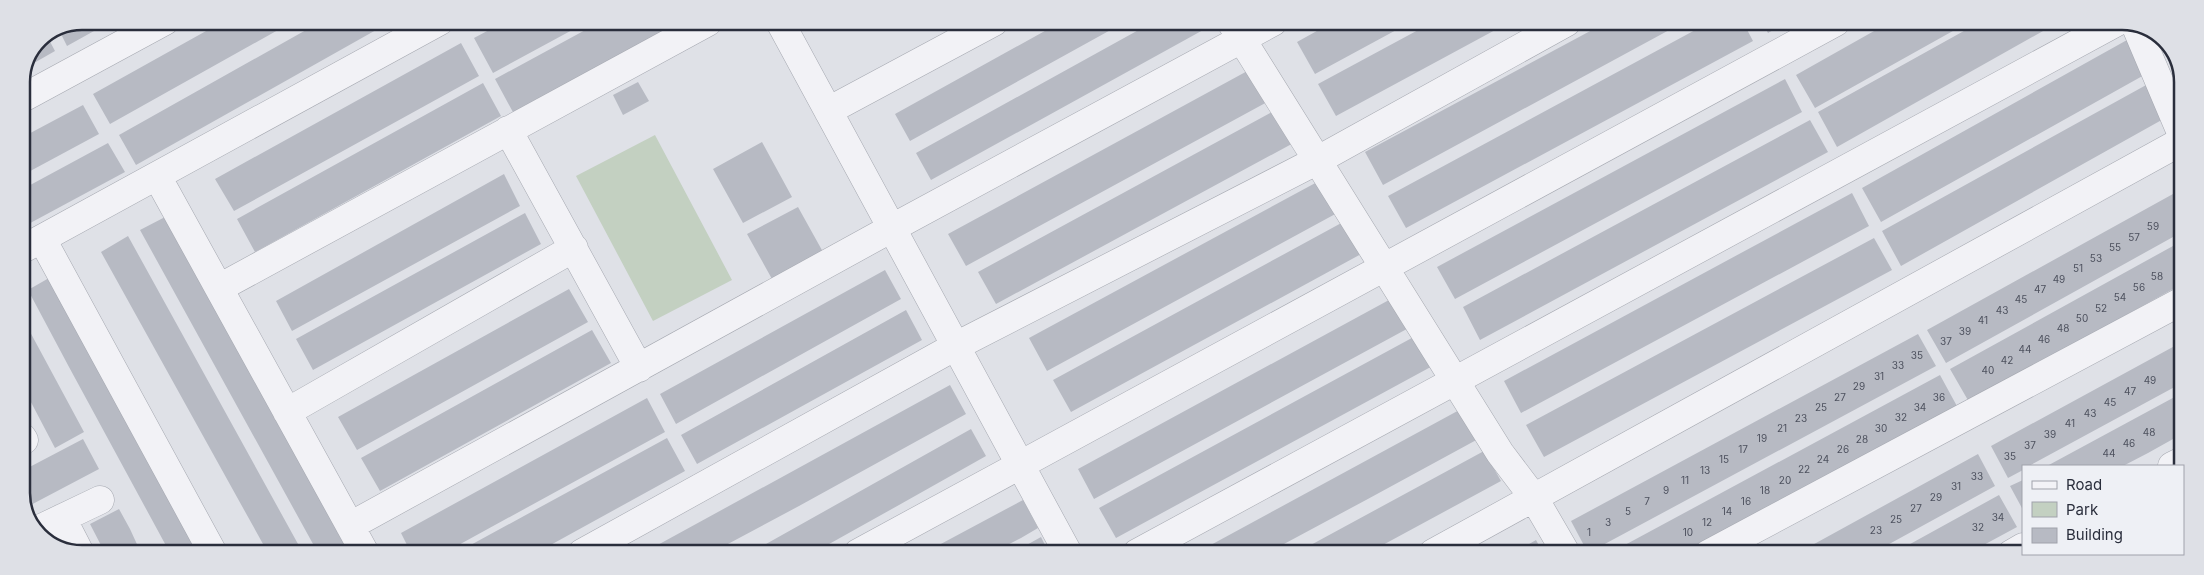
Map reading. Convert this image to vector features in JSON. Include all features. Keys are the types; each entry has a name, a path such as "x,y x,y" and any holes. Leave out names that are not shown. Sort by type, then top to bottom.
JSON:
{"street":[{"path":"30,94 148,30"},
{"path":"208,545 32,245 425,30"},
{"path":"219,288 693,30"},
{"path":"784,30 1064,545"},
{"path":"828,111 979,30"},
{"path":"350,526 892,228 1236,30 1500,453 1534,498 1561,545"},
{"path":"596,545 956,346 1318,160 1553,30"},
{"path":"873,545 1821,30"},
{"path":"1152,545 2102,30"},
{"path":"2139,33 2174,116"},
{"path":"508,130 639,368"},
{"path":"1448,545 2174,145"},
{"path":"157,176 361,545"},
{"path":"287,412 574,248"},
{"path":"1725,545 2174,305"},
{"path":"43,527 100,500"},
{"path":"62,518 76,544"}],"green space":[{"path":"655,135 732,280 653,321 576,176"}],"building":[{"path":"96,30 67,46 62,34 71,31"},
{"path":"208,30 278,30 110,124 93,94"},
{"path":"306,30 376,30 136,165 119,135"},
{"path":"489,30 572,30 493,73 474,38"},
{"path":"585,30 669,30 514,114 495,79"},
{"path":"1047,30 1111,30 910,141 895,114"},
{"path":"1139,30 1203,30 931,180 916,153"},
{"path":"1319,30 1396,30 1315,74 1297,42"},
{"path":"1418,30 1495,30 1336,116 1318,84"},
{"path":"1592,30 1669,30 1383,185 1365,152"},
{"path":"1695,30 1747,30 1753,41 1406,228 1388,196"},
{"path":"1876,30 1955,30 1815,108 1796,75"},
{"path":"1966,30 2045,30 1837,147 1818,112"},
{"path":"2127,40 2146,74 1881,222 1862,188"},
{"path":"50,41 55,51 34,63 39,53"},
{"path":"461,43 479,76 234,211 215,179"},
{"path":"1251,69 1269,101 966,266 948,234"},
{"path":"1785,79 1802,112 1455,299 1437,267"},
{"path":"638,82 649,101 623,115 613,95"},
{"path":"483,83 501,116 255,252 237,219"},
{"path":"2148,84 2167,117 1901,266 1882,231"},
{"path":"83,105 99,134 30,171 30,133"},
{"path":"1281,107 1299,140 996,304 978,272"},
{"path":"1810,120 1828,152 1480,340 1463,307"},
{"path":"762,142 792,197 743,223 713,169"},
{"path":"108,143 125,172 30,223 30,185"},
{"path":"504,174 520,206 292,331 276,301"},
{"path":"1332,174 1350,206 1047,371 1029,338"},
{"path":"1852,193 1869,226 1521,413 1504,381"},
{"path":"2174,193 2174,236 1946,363 1927,330"},
{"path":"798,207 823,252 772,279 747,234"},
{"path":"525,213 541,244 313,370 296,339"},
{"path":"1356,215 1374,247 1071,412 1053,380"},
{"path":"167,216 350,545 314,545 140,230"},
{"path":"128,236 299,545 264,545 101,252"},
{"path":"1874,238 1892,270 1544,457 1526,425"},
{"path":"2174,245 2174,288 1969,402 1950,369"},
{"path":"885,270 901,299 676,424 660,394"},
{"path":"56,274 202,545 166,545 30,294 30,289"},
{"path":"569,289 588,322 357,450 338,417"},
{"path":"1400,294 1416,324 1094,499 1078,469"},
{"path":"906,310 922,340 697,464 681,435"},
{"path":"592,330 611,363 380,491 361,458"},
{"path":"30,332 84,432 55,448 30,400"},
{"path":"1421,333 1438,363 1116,538 1099,508"},
{"path":"1918,334 1936,366 1603,545 1584,545 1571,521"},
{"path":"2174,346 2174,387 2031,465 2022,465 2022,471 2008,478 1991,446"},
{"path":"1940,375 1958,408 1702,545 1625,545"},
{"path":"950,385 966,414 726,545 658,545"},
{"path":"2174,397 2174,438 2148,453 2125,465 2049,465"},
{"path":"647,398 665,432 459,545 407,545 401,533"},
{"path":"1463,408 1480,438 1282,545 1211,545"},
{"path":"971,429 986,456 827,545 764,545"},
{"path":"667,438 685,471 551,545 471,545"},
{"path":"83,439 99,469 32,505 30,467"},
{"path":"1484,451 1501,481 1383,545 1311,545"},
{"path":"1978,454 1995,486 1887,545 1812,545"},
{"path":"2022,480 2022,508 2010,486"},
{"path":"1999,495 2017,527 1984,545 1908,545"},
{"path":"1023,500 1038,528 1007,545 939,545"},
{"path":"119,509 137,545 101,545 90,524"},
{"path":"1041,537 1045,545 1027,545"},
{"path":"1536,540 1539,545 1527,545"}]}
